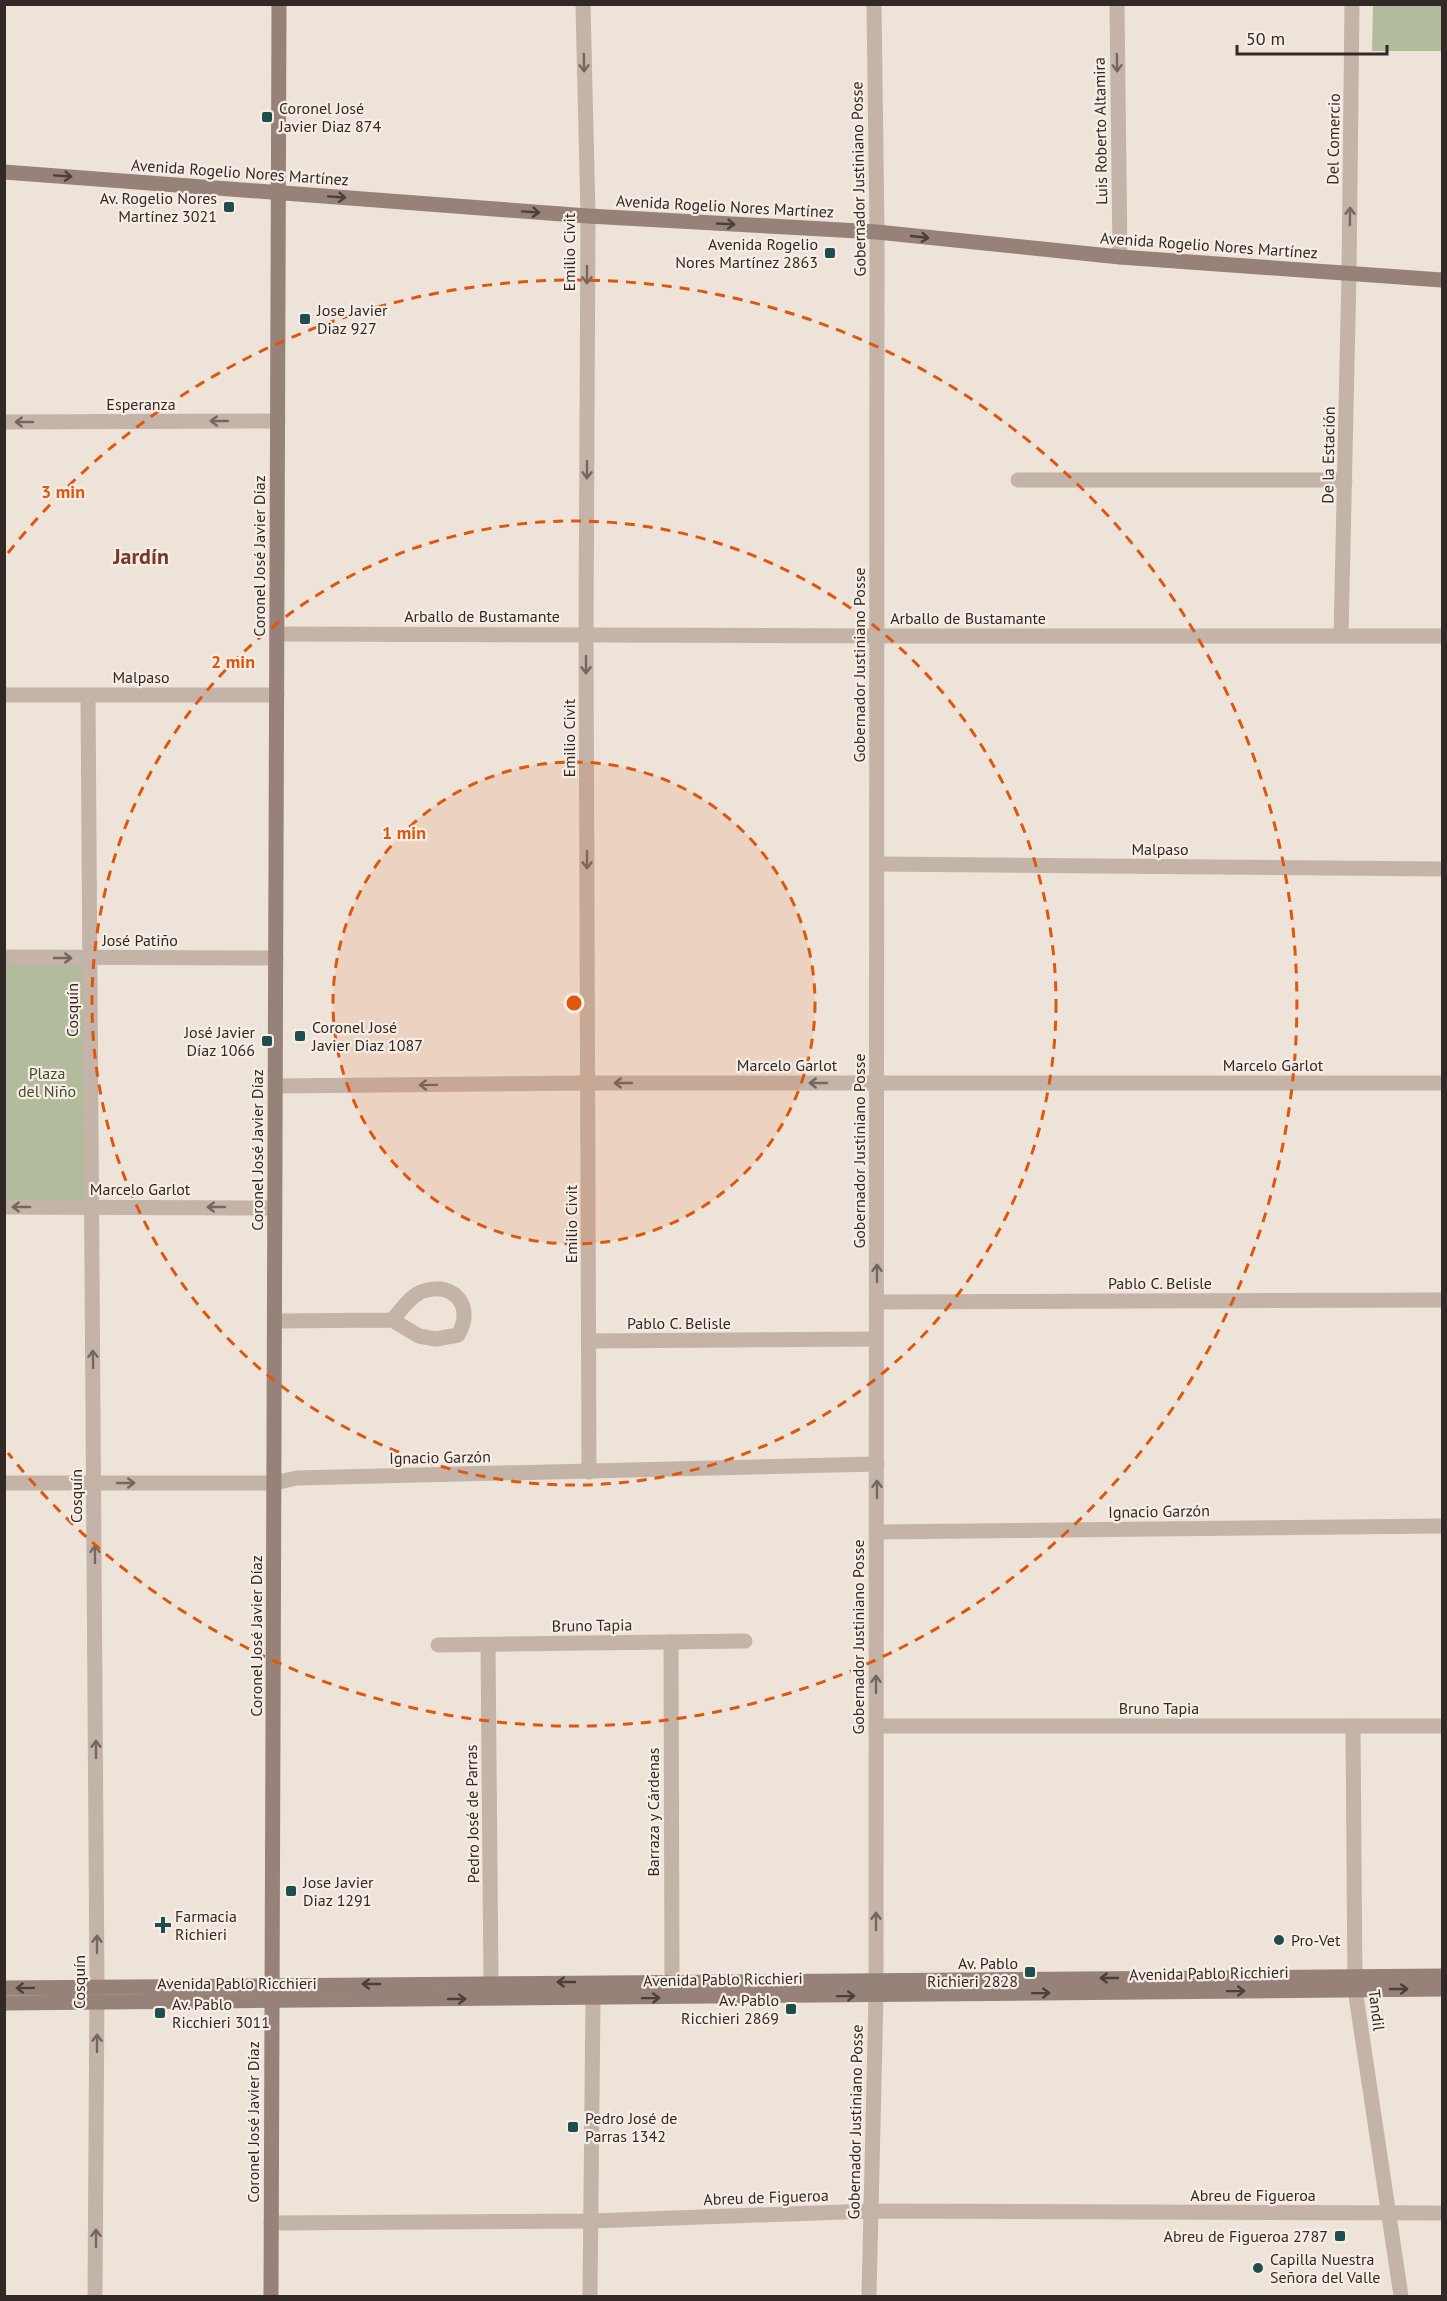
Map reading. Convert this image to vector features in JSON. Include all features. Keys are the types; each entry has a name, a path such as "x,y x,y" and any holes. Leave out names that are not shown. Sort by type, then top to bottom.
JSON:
{"main road":[{"name":"Coronel José Javier Díaz","path":"271,2296 279,4"},
{"name":"Avenida Rogelio Nores Martínez","path":"4,171 588,216 877,232 1120,257 1443,280"},
{"name":"Avenida Pablo Ricchieri","path":"4,2003 272,1984 672,1982 876,1987 1356,1983 1443,1976"},
{"name":"Avenida Pablo Ricchieri","path":"1356,1983 1443,1989"},
{"name":"Avenida Pablo Ricchieri","path":"4,1988 97,1995 272,2001 593,1999 876,1987"}],"street":[{"name":"Emilio Civit","path":"583,4 588,216 586,634 589,1472"},
{"name":"Gobernador Justiniano Posse","path":"869,2296 876,1987 877,232 874,4"},
{"name":"Luis Roberto Altamira","path":"1117,4 1120,257"},
{"name":"Del Comercio","path":"1349,274 1352,4"},
{"name":"De la Estación","path":"1341,636 1349,274"},
{"name":"Esperanza","path":"4,422 278,421"},
{"path":"1018,480 1345,480"},
{"name":"Arballo de Bustamante","path":"277,634 1443,636"},
{"name":"Malpaso","path":"4,695 277,695"},
{"name":"Cosquín","path":"88,695 97,1995 95,2296"},
{"name":"Malpaso","path":"877,864 1443,869"},
{"name":"José Patiño","path":"4,957 276,958"},
{"name":"Marcelo Garlot","path":"276,1086 589,1083 1443,1083"},
{"name":"Marcelo Garlot","path":"4,1207 275,1208"},
{"path":"274,1321 392,1320 419,1336 436,1339 458,1335 465,1324 465,1309 460,1300 451,1292 424,1290 414,1296 392,1320"},
{"name":"Pablo C. Belisle","path":"877,1302 1443,1300"},
{"name":"Pablo C. Belisle","path":"590,1341 876,1339"},
{"name":"Ignacio Garzón","path":"4,1483 274,1483 297,1478 877,1464"},
{"name":"Ignacio Garzón","path":"876,1532 1443,1526"},
{"name":"Bruno Tapia","path":"438,1645 745,1641"},
{"name":"Barraza y Cárdenas","path":"671,1642 672,1982"},
{"name":"Pedro José de Parras","path":"488,1645 491,1983"},
{"name":"Bruno Tapia","path":"876,1726 1443,1726"},
{"name":"Tandil","path":"1353,1726 1356,1983 1401,2296"},
{"path":"590,2296 593,1999"},
{"name":"Abreu de Figueroa","path":"271,2223 591,2221 871,2211 1443,2213"}],"green space":[{"path":"1373,5 1442,5 1442,51 1372,51"},
{"name":"Plaza del Niño","path":"5,957 89,958 91,1207 5,1207"}],"place":[{"name":"Coronel José Javier Diaz 874","path":"267,117"},
{"name":"Av. Rogelio Nores Martínez 3021","path":"229,207"},
{"name":"Avenida Rogelio Nores Martínez 2863","path":"830,253"},
{"name":"Jose Javier Diaz 927","path":"305,319"},
{"name":"Coronel José Javier Diaz 1087","path":"300,1036"},
{"name":"José Javier Díaz 1066","path":"267,1041"},
{"name":"Jose Javier Diaz 1291","path":"291,1891"},
{"name":"Farmacia Richieri","path":"163,1925"},
{"name":"Pro-Vet","path":"1279,1940"},
{"name":"Av. Pablo Richieri 2828","path":"1030,1972"},
{"name":"Av. Pablo Ricchieri 2869","path":"791,2009"},
{"name":"Av. Pablo Ricchieri 3011","path":"160,2013"},
{"name":"Pedro José de Parras 1342","path":"573,2127"},
{"name":"Abreu de Figueroa 2787","path":"1340,2236"},
{"name":"Capilla Nuestra Señora del Valle","path":"1258,2268"}],"district":[{"name":"Jardín","path":"141,556"}]}
